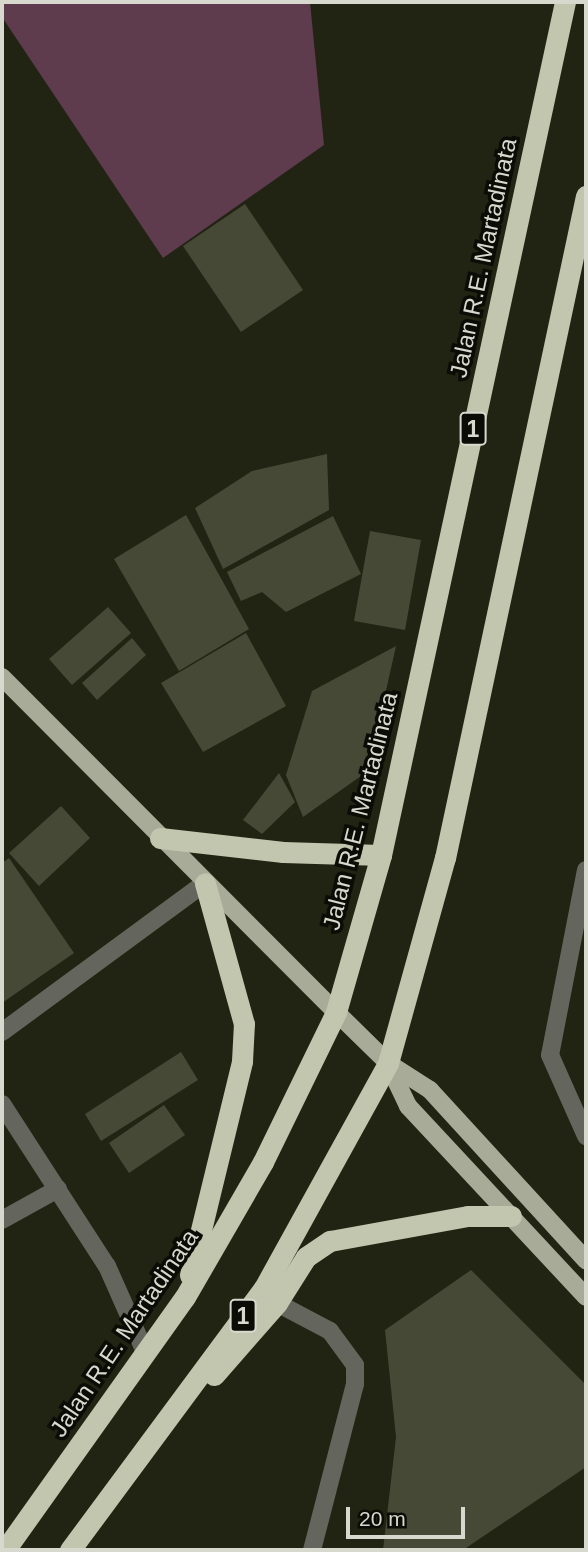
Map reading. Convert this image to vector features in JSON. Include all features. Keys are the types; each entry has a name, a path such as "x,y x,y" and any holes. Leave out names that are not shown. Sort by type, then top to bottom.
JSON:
{"highway":[{"name":"Jalan R.E. Martadinata","path":"5,1550 185,1297 263,1162 336,1012 380,855 565,2"},
{"name":"1","path":"70,1550 95,1512 264,1287 388,1063 445,858 586,196"},
{"path":"160,838 283,852 380,855"},
{"path":"185,1297 242,1061 244,1024 205,883"},
{"path":"95,1512 277,1303 306,1257 330,1241 468,1216 511,1216"}],"main road":[{"path":"2,677 205,883 388,1063 430,1090 586,1260"},
{"path":"388,1063 408,1106 586,1297"}],"street":[{"path":"586,870 550,1055 586,1136"},
{"path":"2,1032 205,883"},
{"path":"2,1104 107,1266 146,1354"},
{"path":"2,1220 58,1189"},
{"path":"277,1303 330,1331 355,1365 355,1384 312,1550"}],"shaded area":[{"path":"2,2 310,2 324,145 163,258 2,17"}],"building":[{"path":"245,204 303,290 241,332 183,246"},
{"path":"327,454 329,510 223,569 195,508 252,471"},
{"path":"186,515 249,629 179,671 114,559"},
{"path":"333,516 361,574 286,612 262,592 241,601 227,572"},
{"path":"370,531 421,540 405,630 354,621"},
{"path":"108,607 131,633 72,685 49,659"},
{"path":"246,633 286,706 203,752 161,683"},
{"path":"132,638 146,655 97,700 82,683"},
{"path":"396,646 368,771 303,817 286,775 312,691"},
{"path":"279,773 295,802 262,834 243,820"},
{"path":"61,806 90,838 39,886 9,853"},
{"path":"9,858 74,953 2,1003 2,863"},
{"path":"181,1052 198,1080 101,1141 85,1114"},
{"path":"164,1105 185,1135 129,1173 109,1143"},
{"path":"471,1270 586,1385 586,1467 463,1550 383,1550 396,1437 385,1330"}]}
